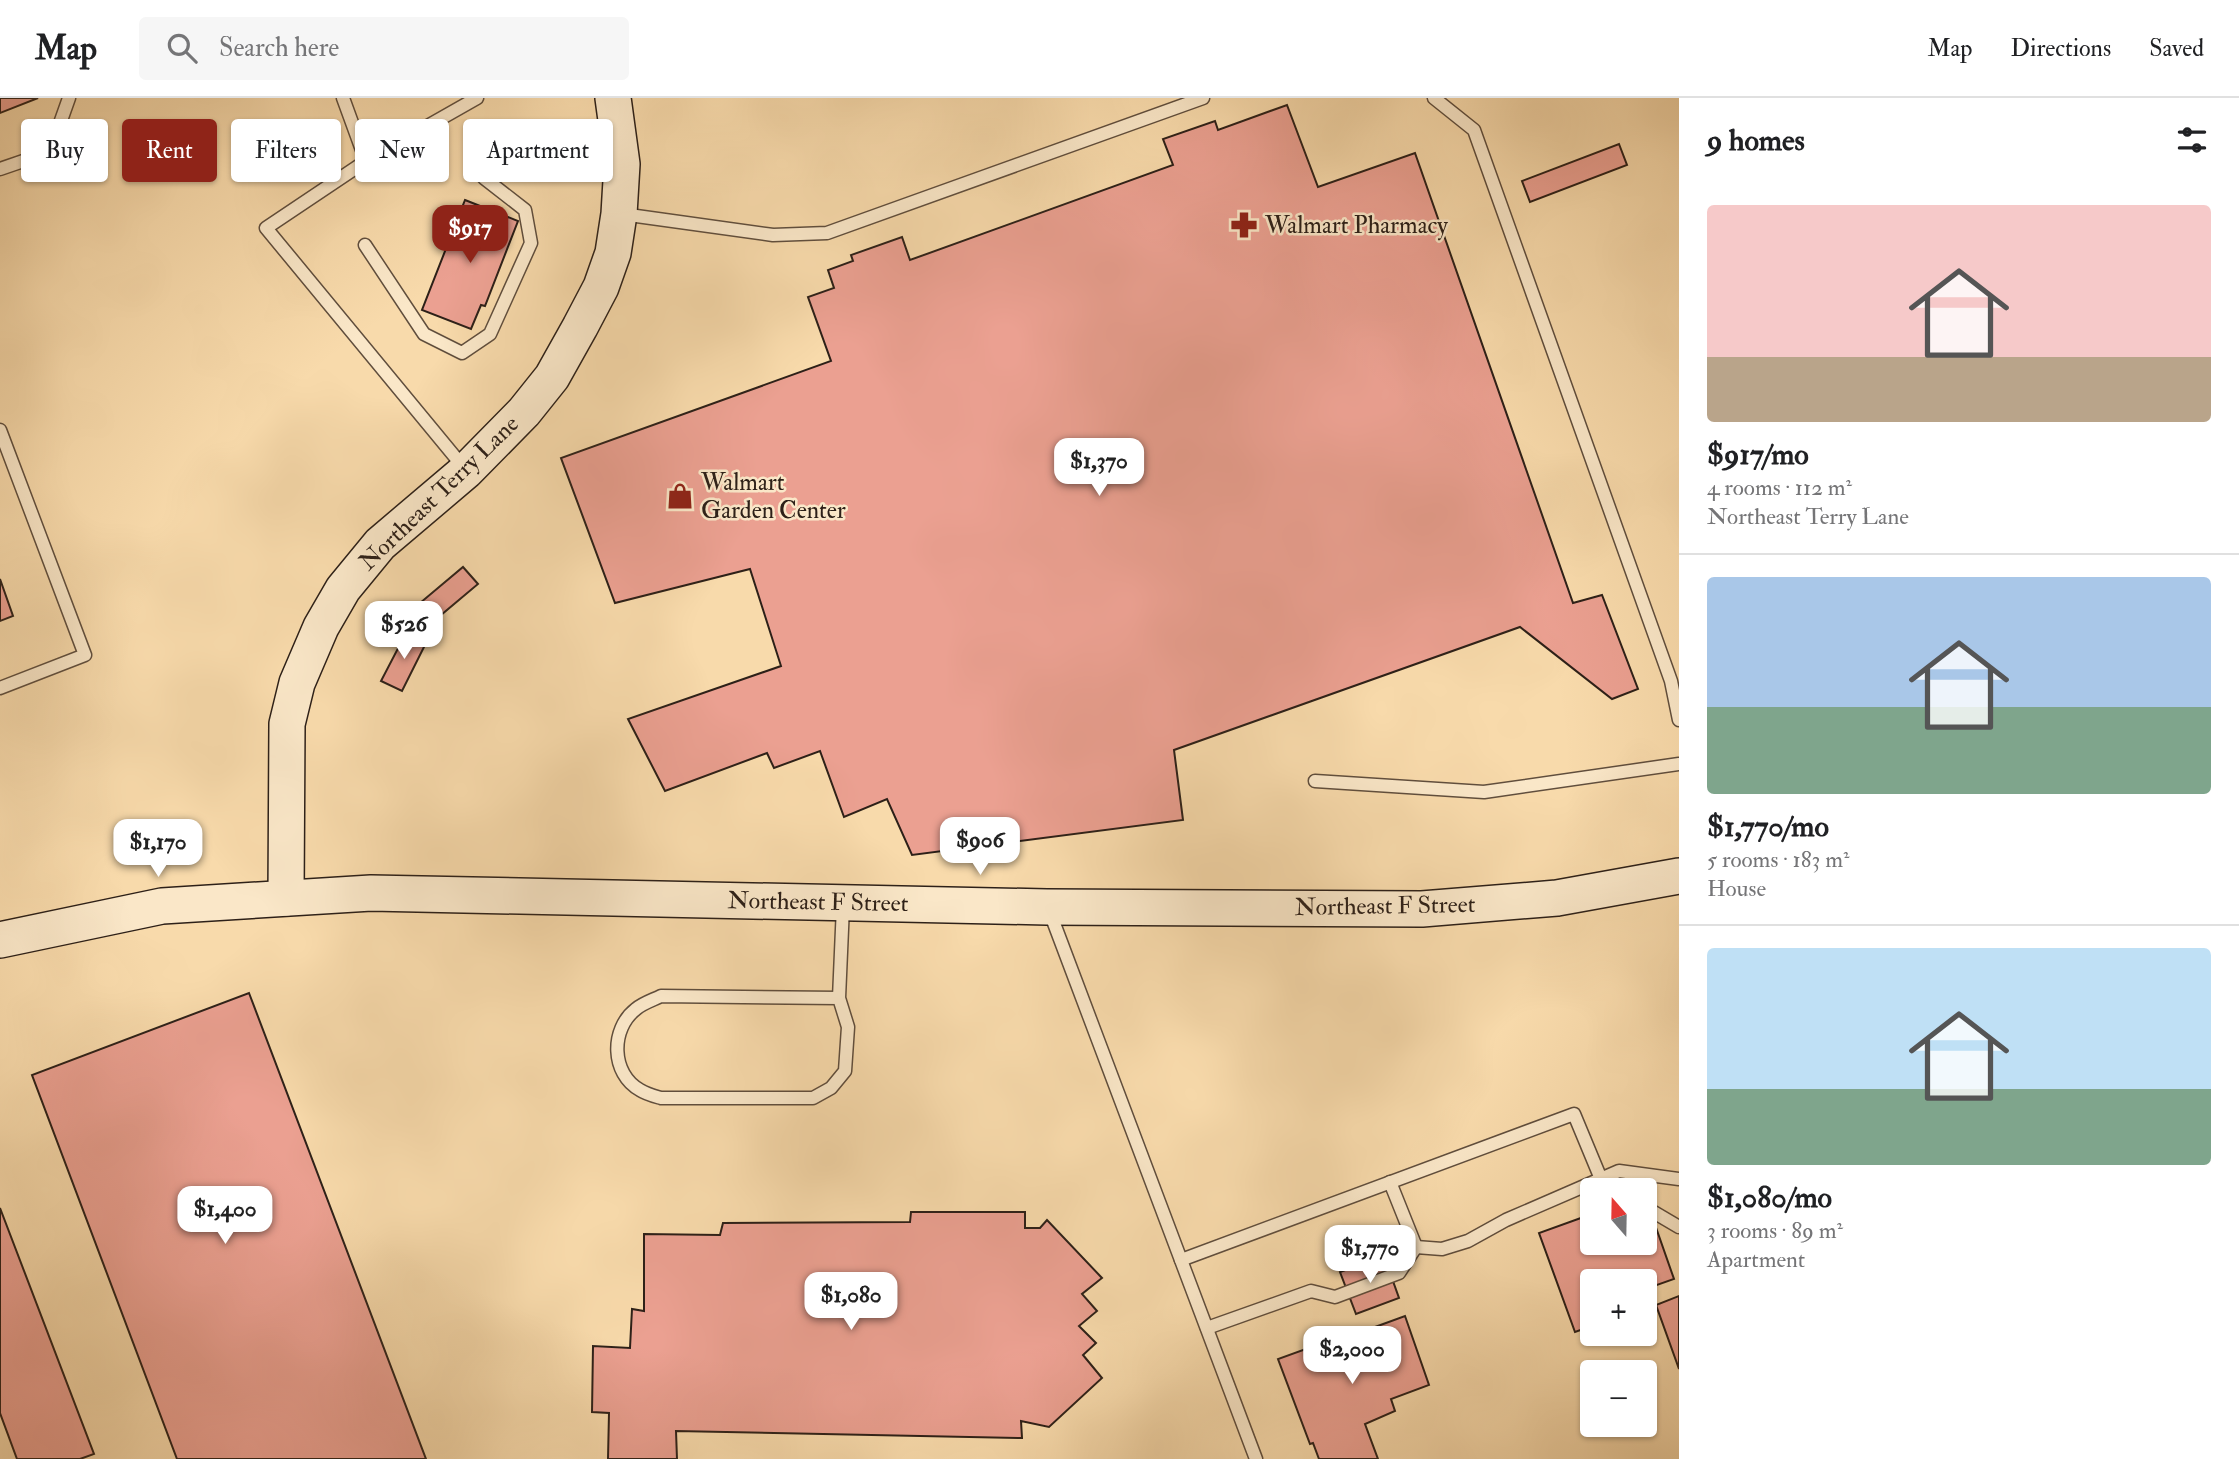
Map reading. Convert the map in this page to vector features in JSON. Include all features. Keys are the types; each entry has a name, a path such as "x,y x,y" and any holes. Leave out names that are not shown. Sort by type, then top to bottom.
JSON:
{"main road":[{"name":"Northeast Terry Lane","path":"286,898 287,724 297,683 321,627 343,589 380,544 466,471 524,412 552,377 601,287 613,253 619,214 622,164 613,98"},
{"name":"Northeast F Street","path":"0,940 162,906 371,893 1047,907 1422,909 1557,898 1679,876"}],"lane":[{"path":"0,169 32,158 58,129 69,98"},
{"path":"342,98 355,132"},
{"path":"440,119 477,98"},
{"path":"619,214 773,235 827,233 1203,98"},
{"path":"1434,98 1475,130 1671,681 1679,720"},
{"path":"355,168 266,228 466,471"},
{"path":"365,245 425,334 462,353 490,334 531,243 525,210 489,182"},
{"path":"0,430 85,655 0,688"},
{"path":"1315,781 1484,792 1679,764"},
{"path":"839,998 661,996 636,1009 624,1021 618,1037 617,1055 622,1072 639,1090 661,1098 813,1098 831,1088 845,1071 848,1027 839,998 844,902"},
{"path":"1047,907 1256,1459"},
{"path":"1181,1260 1574,1114 1601,1178"},
{"path":"1603,1178 1619,1171 1630,1171 1679,1180"},
{"path":"1390,1182 1416,1247"},
{"path":"1416,1247 1442,1249 1468,1241 1506,1220 1580,1188"},
{"path":"1657,1214 1679,1227"},
{"path":"1207,1328 1311,1292 1335,1297 1399,1273 1416,1247"}],"building":[{"path":"0,98 38,98 0,113"},
{"path":"1287,105 1318,187 1415,153 1573,603 1602,595 1638,689 1612,699 1520,627 1174,750 1183,820 912,855 887,799 844,817 820,751 774,768 767,753 665,791 628,719 781,666 750,569 615,603 561,458 831,361 808,297 834,288 828,270 853,261 851,255 902,237 910,260 1173,165 1163,139 1215,121 1218,130"},
{"path":"1619,144 1627,165 1530,202 1522,181"},
{"path":"465,200 518,221 485,306 481,305 471,329 422,310"},
{"path":"463,567 478,584 435,620 420,603"},
{"path":"0,579 13,616 0,621"},
{"path":"407,631 427,641 402,691 381,681"},
{"path":"249,993 426,1459 177,1459 32,1075"},
{"path":"0,1208 94,1454 80,1459 17,1459 0,1413"},
{"path":"911,1212 1025,1212 1025,1228 1040,1228 1047,1220 1102,1278 1082,1294 1097,1311 1079,1326 1096,1343 1083,1355 1102,1378 1049,1427 1021,1421 1022,1438 676,1431 677,1459 608,1459 609,1413 592,1412 593,1346 630,1348 632,1309 644,1311 644,1234 720,1235 723,1223 910,1222"},
{"path":"1580,1218 1580,1255 1657,1255 1657,1230 1674,1279 1657,1285 1657,1269 1580,1269 1580,1330 1575,1332 1539,1233"},
{"path":"1384,1256 1399,1298 1356,1314 1340,1272"},
{"path":"1679,1296 1679,1369 1657,1308 1657,1305"},
{"path":"1405,1316 1429,1385 1391,1399 1395,1411 1365,1424 1378,1459 1319,1459 1313,1443 1310,1444 1278,1359"}],"place":[{"name":"Walmart Pharmacy","path":"1244,225"},
{"name":"Walmart Garden Center","path":"680,496"}]}
